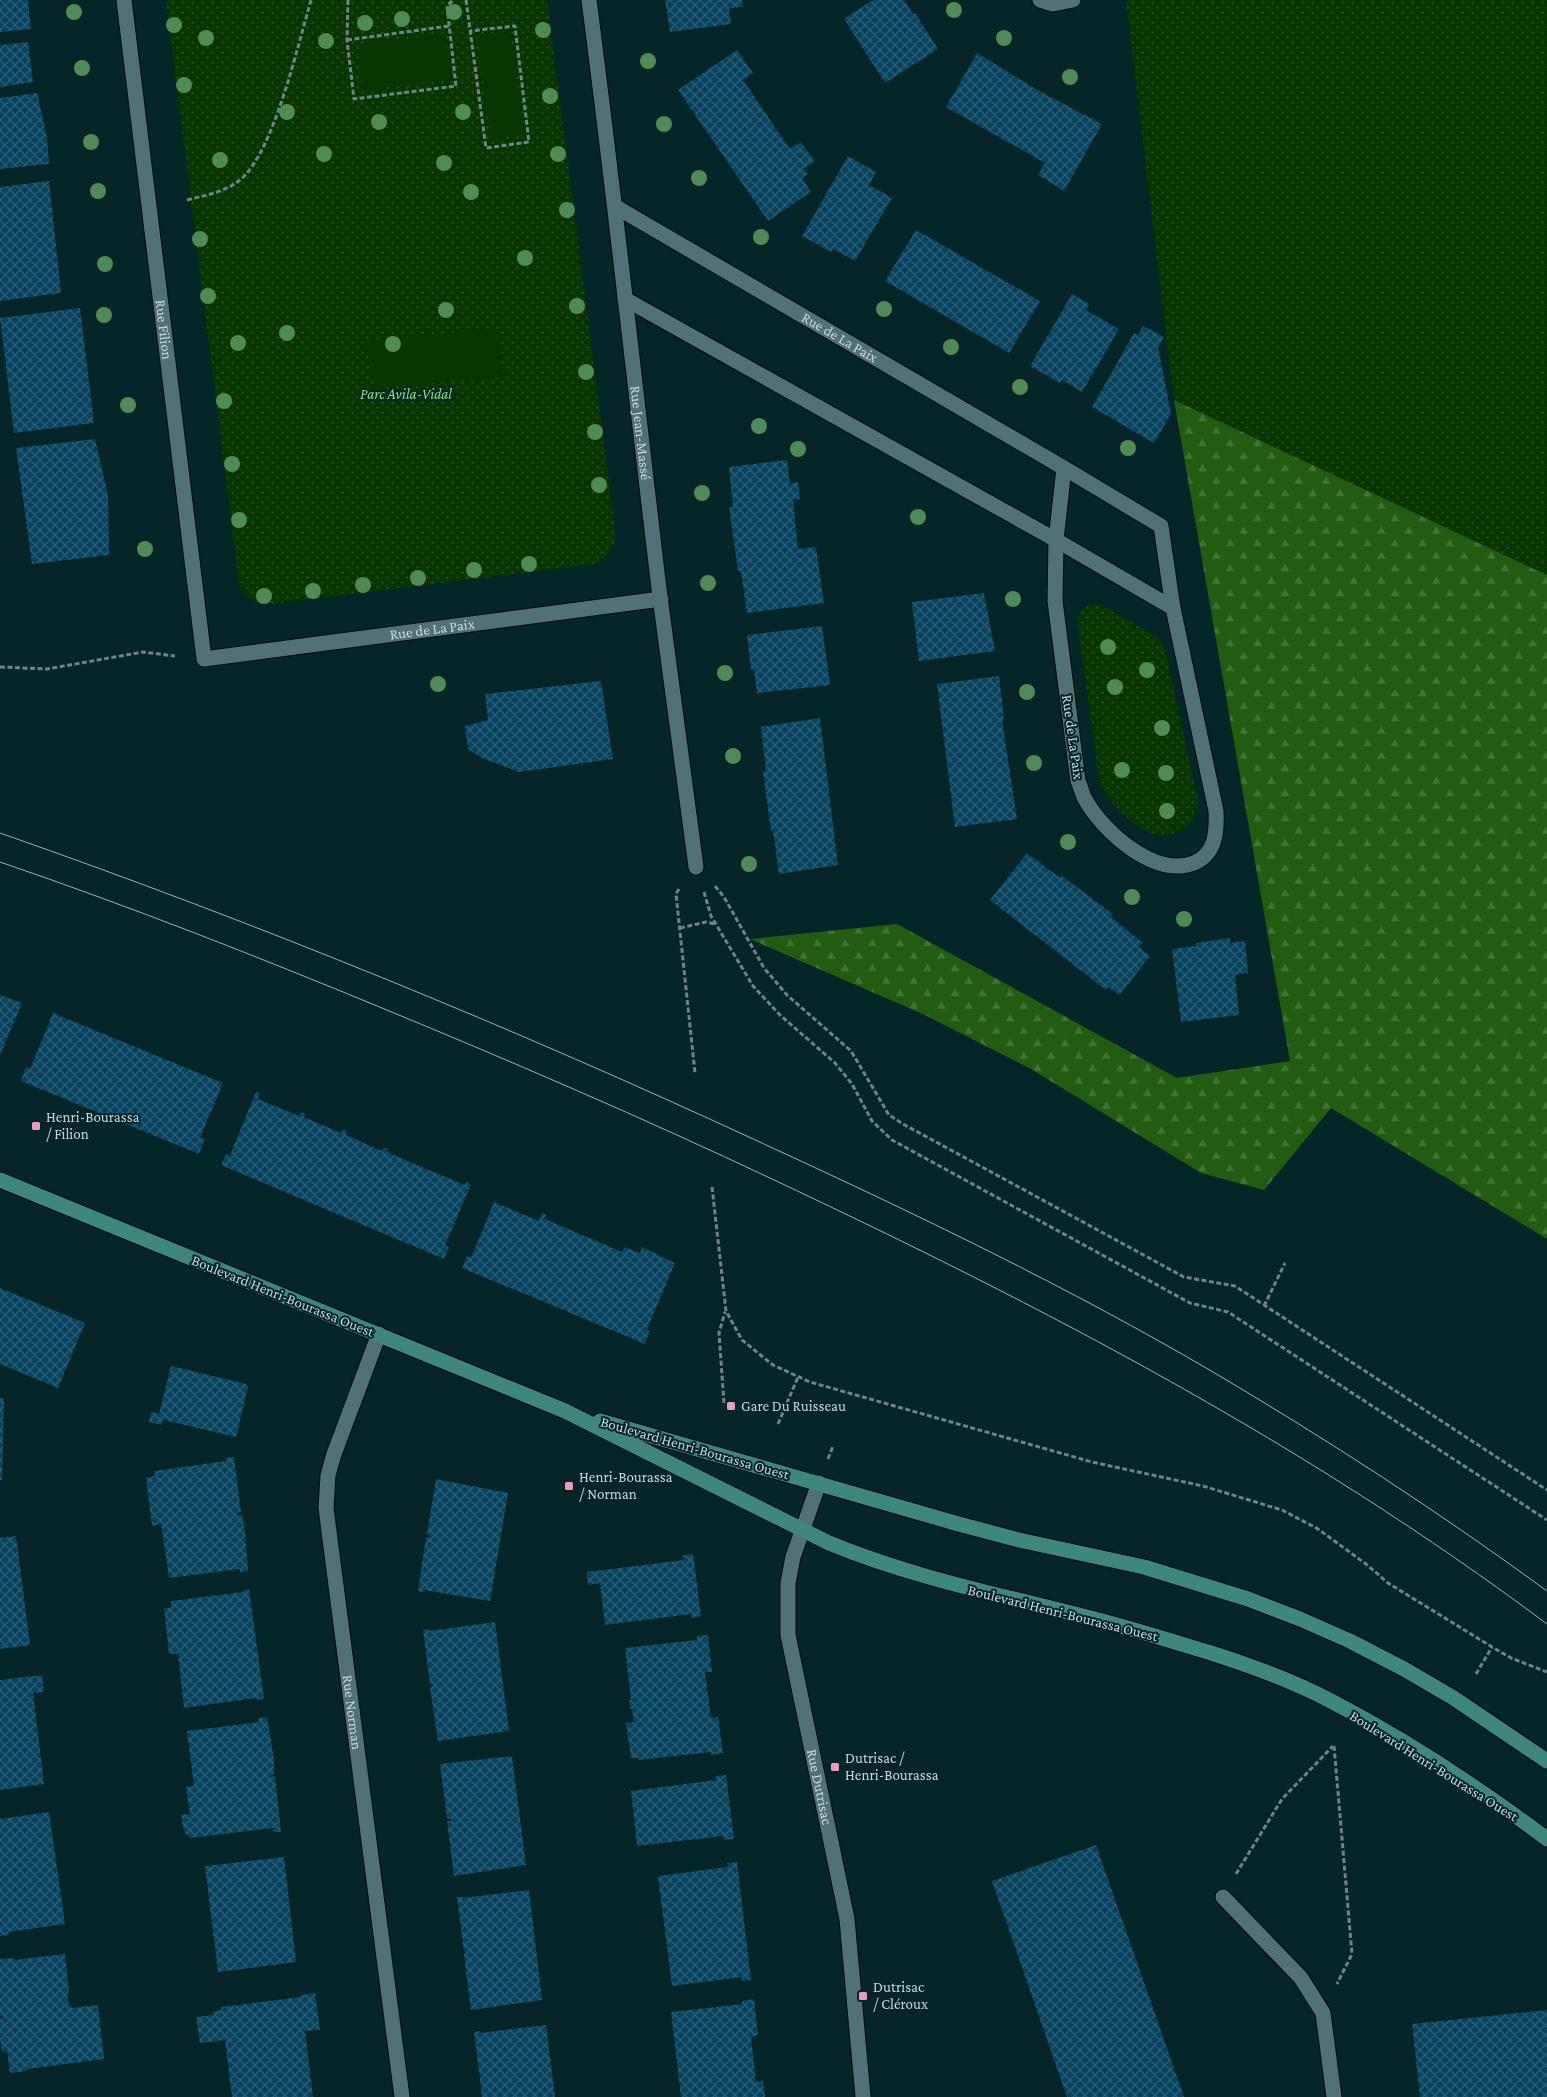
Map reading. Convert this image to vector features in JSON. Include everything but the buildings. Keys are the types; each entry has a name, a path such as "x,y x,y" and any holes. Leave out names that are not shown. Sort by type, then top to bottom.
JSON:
{"main road":[{"name":"Boulevard Henri-Bourassa Ouest","path":"0,1180 565,1411 802,1530 852,1552 891,1567 992,1595 1121,1626 1211,1653 1294,1684 1331,1701 1400,1741 1547,1838"},
{"name":"Boulevard Henri-Bourassa Ouest","path":"565,1411 1001,1535 1144,1567 1248,1599 1350,1641 1404,1669 1460,1702 1547,1761"}],"street":[{"name":"Rue Filion","path":"124,0 204,659"},
{"name":"Rue Jean-Massé","path":"590,0 661,598 696,867"},
{"path":"1040,0 1053,4 1073,0"},
{"name":"Rue de La Paix","path":"616,207 1064,468 1161,526 1173,608 1216,811 1217,830 1213,846 1202,860 1185,866 1163,865 1141,855 1121,840 1098,818 1085,799 1078,781 1055,601 1056,540 1064,468"},
{"path":"625,299 1056,540 1173,608"},
{"name":"Rue de La Paix","path":"204,659 661,598"},
{"name":"Rue Norman","path":"379,1334 334,1454 328,1475 326,1508 402,2097"},
{"name":"Rue Dutrisac","path":"819,1483 793,1557 788,1583 788,1635 848,1919 862,2097"},
{"path":"1222,1896 1301,1978 1323,2014 1334,2097"}],"path":[{"path":"187,200 227,189 241,179 254,165 278,113 311,0"},
{"path":"348,0 347,40 354,99 456,86 447,6 453,0"},
{"path":"466,0 470,31 486,148 529,142 515,26 470,31"},
{"path":"347,40 449,26"},
{"path":"0,667 47,669 143,652 204,659"},
{"path":"696,867 711,916 753,986 780,1015 835,1063 852,1084 872,1122 892,1140 1190,1303 1228,1312 1547,1520"},
{"path":"695,1073 676,894 696,867"},
{"path":"696,867 724,896 764,968 787,995 851,1051 890,1114 903,1124 1184,1277 1234,1286 1547,1490"},
{"path":"680,928 706,922 716,924"},
{"path":"712,1186 726,1311 742,1340 773,1365 810,1382 1092,1462 1203,1486 1282,1510 1318,1529 1366,1564 1388,1583 1511,1658 1547,1672"},
{"path":"1264,1306 1285,1263"},
{"path":"724,1403 719,1333 726,1311"},
{"path":"778,1424 798,1377"},
{"path":"1476,1674 1492,1646"},
{"path":"1222,1896 1282,1799 1334,1746 1352,1954 1323,2014"}],"green space":[{"name":"Parc Avila-Vidal","path":"166,0 547,0 616,537 611,550 604,559 596,564 262,605 254,602 246,595 239,584"},
{"path":"1126,0 1547,0 1547,575 1174,400"},
{"path":"510,31 524,134 491,139 477,35"},
{"path":"446,34 451,79 363,90 358,44"},
{"path":"496,328 504,377 375,388 365,342"},
{"path":"1174,400 1547,575 1547,1239 1331,1108 1264,1190 1201,1173 1031,1069 925,1015 750,939 897,924 1177,1078 1290,1061"},
{"path":"1096,604 1103,606 1156,636 1164,645 1198,800 1196,813 1190,824 1183,830 1171,835 1159,835 1135,824 1114,805 1100,784 1077,621 1079,614 1084,609"}],"tram line":[{"path":"0,833 194,904 386,979 576,1059 935,1224 1103,1310 1213,1372 1341,1450 1547,1591"},
{"path":"0,862 192,932 431,1028 675,1134 873,1227 1073,1328 1267,1437 1362,1496 1455,1558 1547,1624"}],"place":[{"name":"Henri-Bourassa / Filion","path":"36,1126"},
{"name":"Gare Du Ruisseau","path":"731,1406"},
{"name":"Henri-Bourassa / Norman","path":"569,1486"},
{"name":"Dutrisac / Henri-Bourassa","path":"835,1767"},
{"name":"Dutrisac / Cléroux","path":"863,1996"}]}
